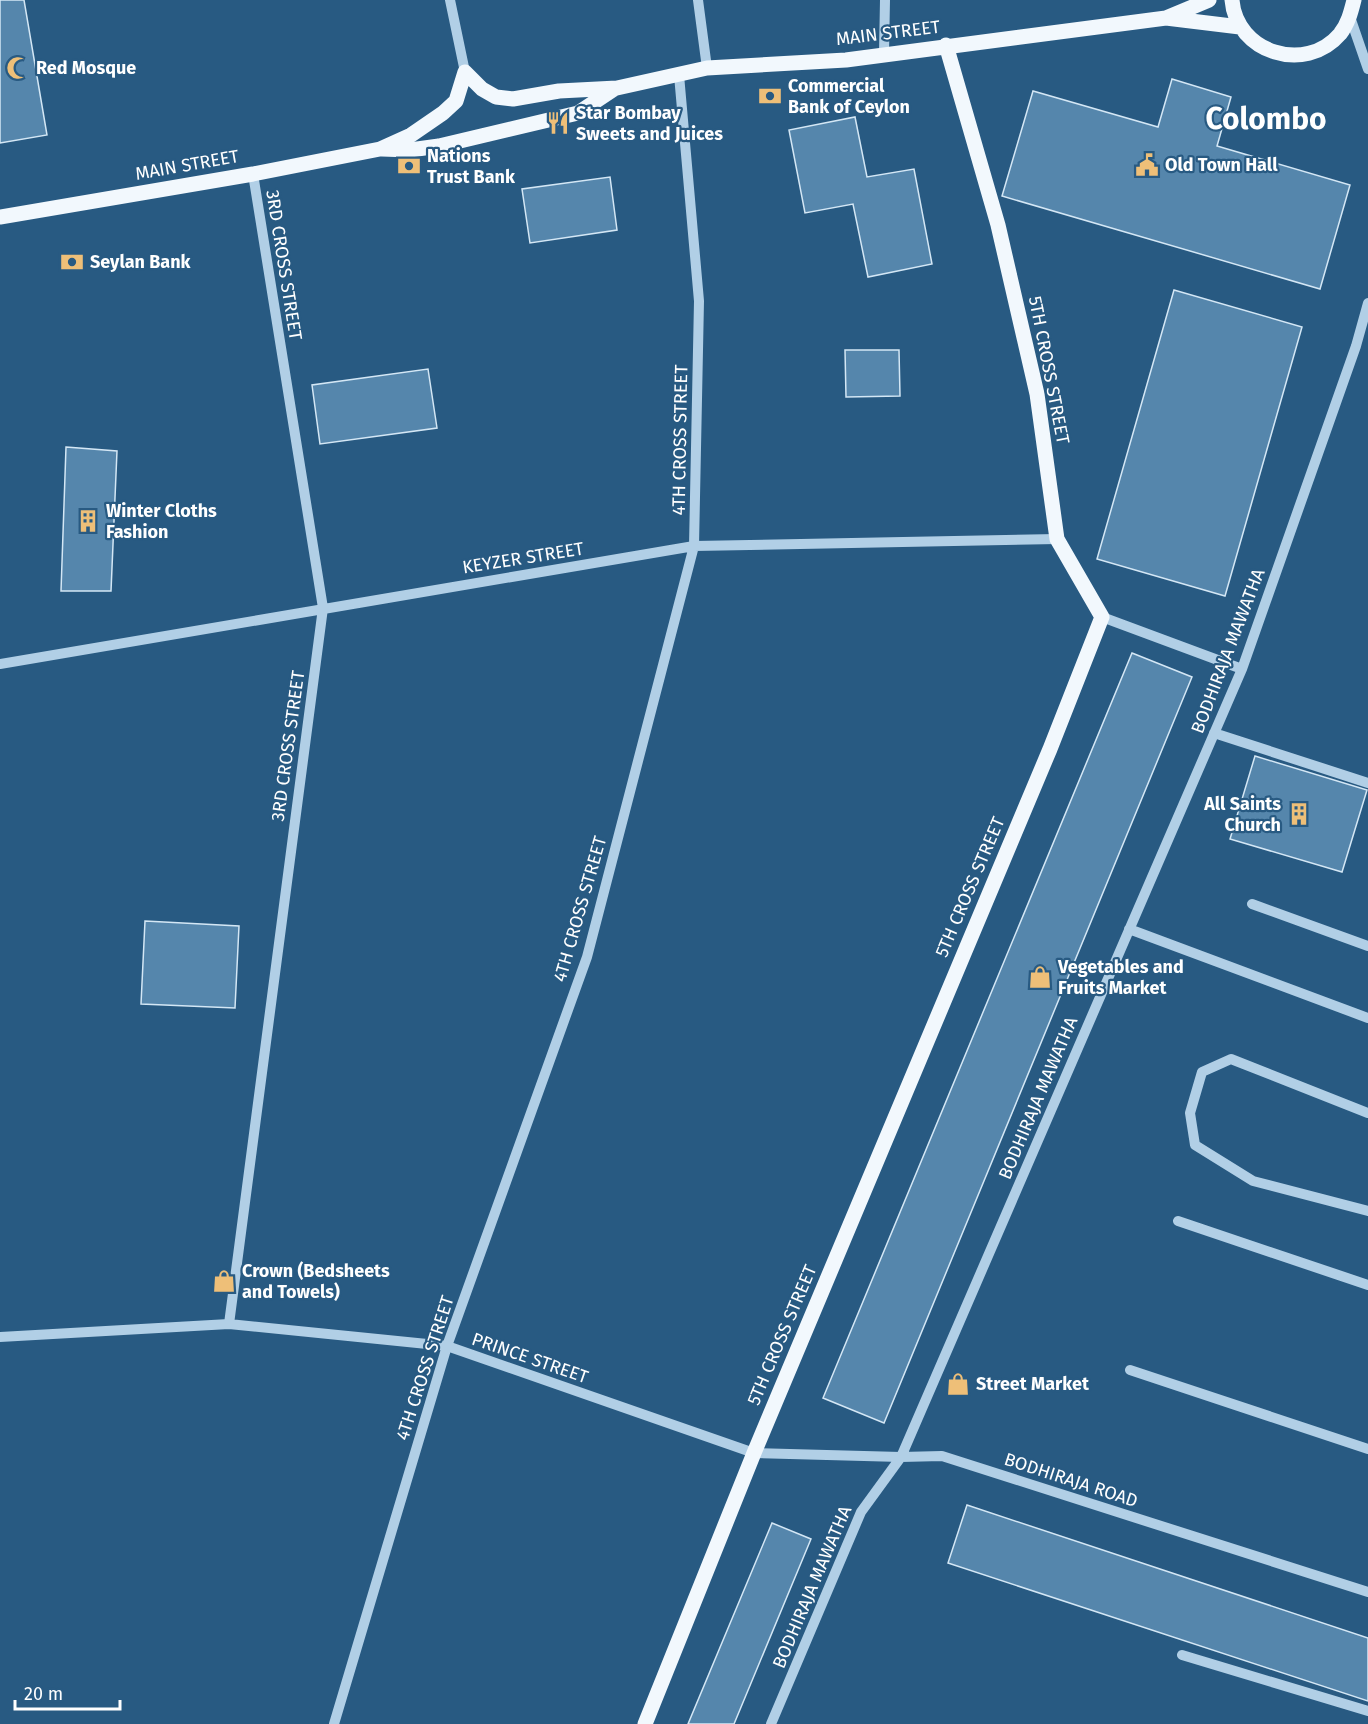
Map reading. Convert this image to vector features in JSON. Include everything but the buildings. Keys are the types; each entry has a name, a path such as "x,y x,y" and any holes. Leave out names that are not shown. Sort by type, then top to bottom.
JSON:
{"main road":[{"name":"MAIN STREET","path":"1166,18 1209,0"},
{"path":"1232,0 1232,9 1240,27 1252,41 1269,51 1288,56 1307,54 1325,46 1340,34 1350,17 1354,0"},
{"name":"MAIN STREET","path":"380,149 411,135 443,113 456,101 465,72 482,89 496,97 513,99 559,91 617,88 707,68 846,60 885,53 1166,18 1240,27"},
{"name":"5TH CROSS STREET","path":"645,1724 754,1453 1041,771 1102,617 1057,539 1037,393 998,225 946,45"},
{"name":"MAIN STREET","path":"0,217 253,174 380,149 410,150 439,146 578,113 617,88"}],"street":[{"path":"450,0 465,72"},
{"path":"698,0 707,68"},
{"path":"885,0 885,53"},
{"path":"1350,17 1368,69"},
{"name":"4TH CROSS STREET","path":"334,1724 447,1347 587,957 694,546 699,301 679,75"},
{"name":"3RD CROSS STREET","path":"229,1324 323,608 253,174"},
{"name":"BODHIRAJA MAWATHA","path":"771,1724 861,1512 901,1457 1242,669 1356,346 1368,303"},
{"path":"1356,346 1368,350"},
{"name":"KEYZER STREET","path":"0,664 694,546 1057,539"},
{"path":"1102,617 1242,669"},
{"path":"1215,733 1368,783"},
{"path":"1252,904 1368,946"},
{"path":"1129,929 1368,1018"},
{"path":"1368,1113 1231,1059 1202,1072 1190,1113 1196,1145 1253,1181 1368,1211"},
{"path":"1178,1221 1368,1285"},
{"name":"PRINCE STREET","path":"0,1337 229,1324 447,1347 754,1453"},
{"path":"1130,1370 1368,1449"},
{"name":"BODHIRAJA ROAD","path":"754,1453 942,1456 1368,1592"},
{"path":"1182,1655 1368,1711"}],"place":[{"name":"Red Mosque","path":"18,68"},
{"name":"Commercial Bank of Ceylon","path":"770,96"},
{"name":"Star Bombay Sweets and Juices","path":"558,123"},
{"name":"Old Town Hall","path":"1147,165"},
{"name":"Nations Trust Bank","path":"409,166"},
{"name":"Seylan Bank","path":"72,262"},
{"name":"Winter Cloths Fashion","path":"88,521"},
{"name":"All Saints Church","path":"1299,814"},
{"name":"Vegetables and Fruits Market","path":"1040,977"},
{"name":"Crown (Bedsheets and Towels)","path":"224,1281"},
{"name":"Street Market","path":"958,1384"}],"district":[{"name":"Colombo","path":"1266,119"}]}
